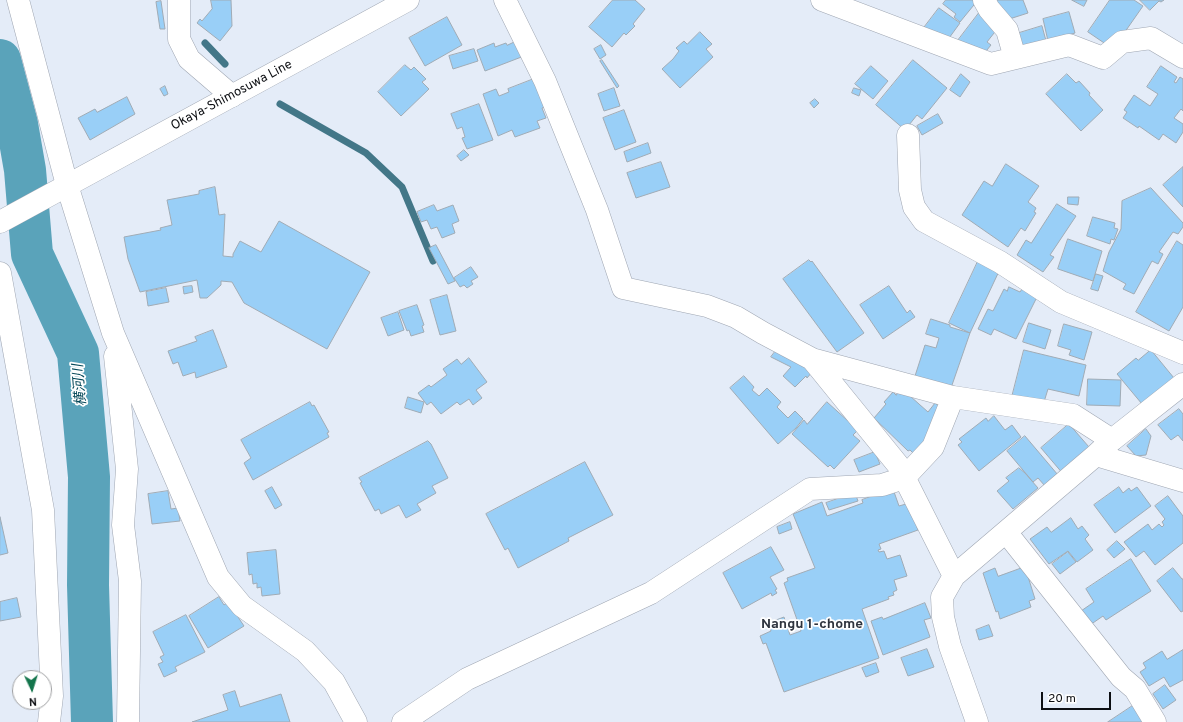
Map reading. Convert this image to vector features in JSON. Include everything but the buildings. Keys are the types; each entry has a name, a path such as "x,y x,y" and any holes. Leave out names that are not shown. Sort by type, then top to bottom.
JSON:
{"street":[{"path":"18,0 61,189 112,333 218,577 242,606 305,651 334,682 356,722"},
{"path":"179,0 179,39 189,59 232,96"},
{"name":"Okaya-Shimosuwa Line","path":"0,222 408,0"},
{"path":"505,0 545,81 597,210 623,288 707,306 736,317 763,334 812,360 953,397 1073,415 1112,440"},
{"path":"822,0 991,64 1068,45 1103,58 1122,42 1151,38 1183,57"},
{"path":"984,0 989,9 1007,30 1015,58"},
{"path":"908,135 910,190 914,207 924,221 1000,262 1061,302 1183,354"},
{"path":"0,273 43,510 52,696 49,722"},
{"path":"112,333 127,469 124,525 130,581 128,722"},
{"path":"812,360 898,465 954,576"},
{"path":"977,722 950,646 943,618 942,598 954,576 1112,440 1183,384"},
{"path":"403,722 467,679 651,593 810,489 882,485 904,478 933,447 953,397"},
{"path":"1096,455 1183,480"},
{"path":"1006,532 1121,677 1135,689 1155,722"}],"waterway":[{"path":"205,43 225,64"},
{"name":"横河川","path":"0,60 17,124 25,170 32,254 78,353 89,477 88,585 92,722"},
{"path":"280,104 366,153 402,187 433,261"}],"district":[{"name":"Nangu 1-chome","path":"812,625"}]}
